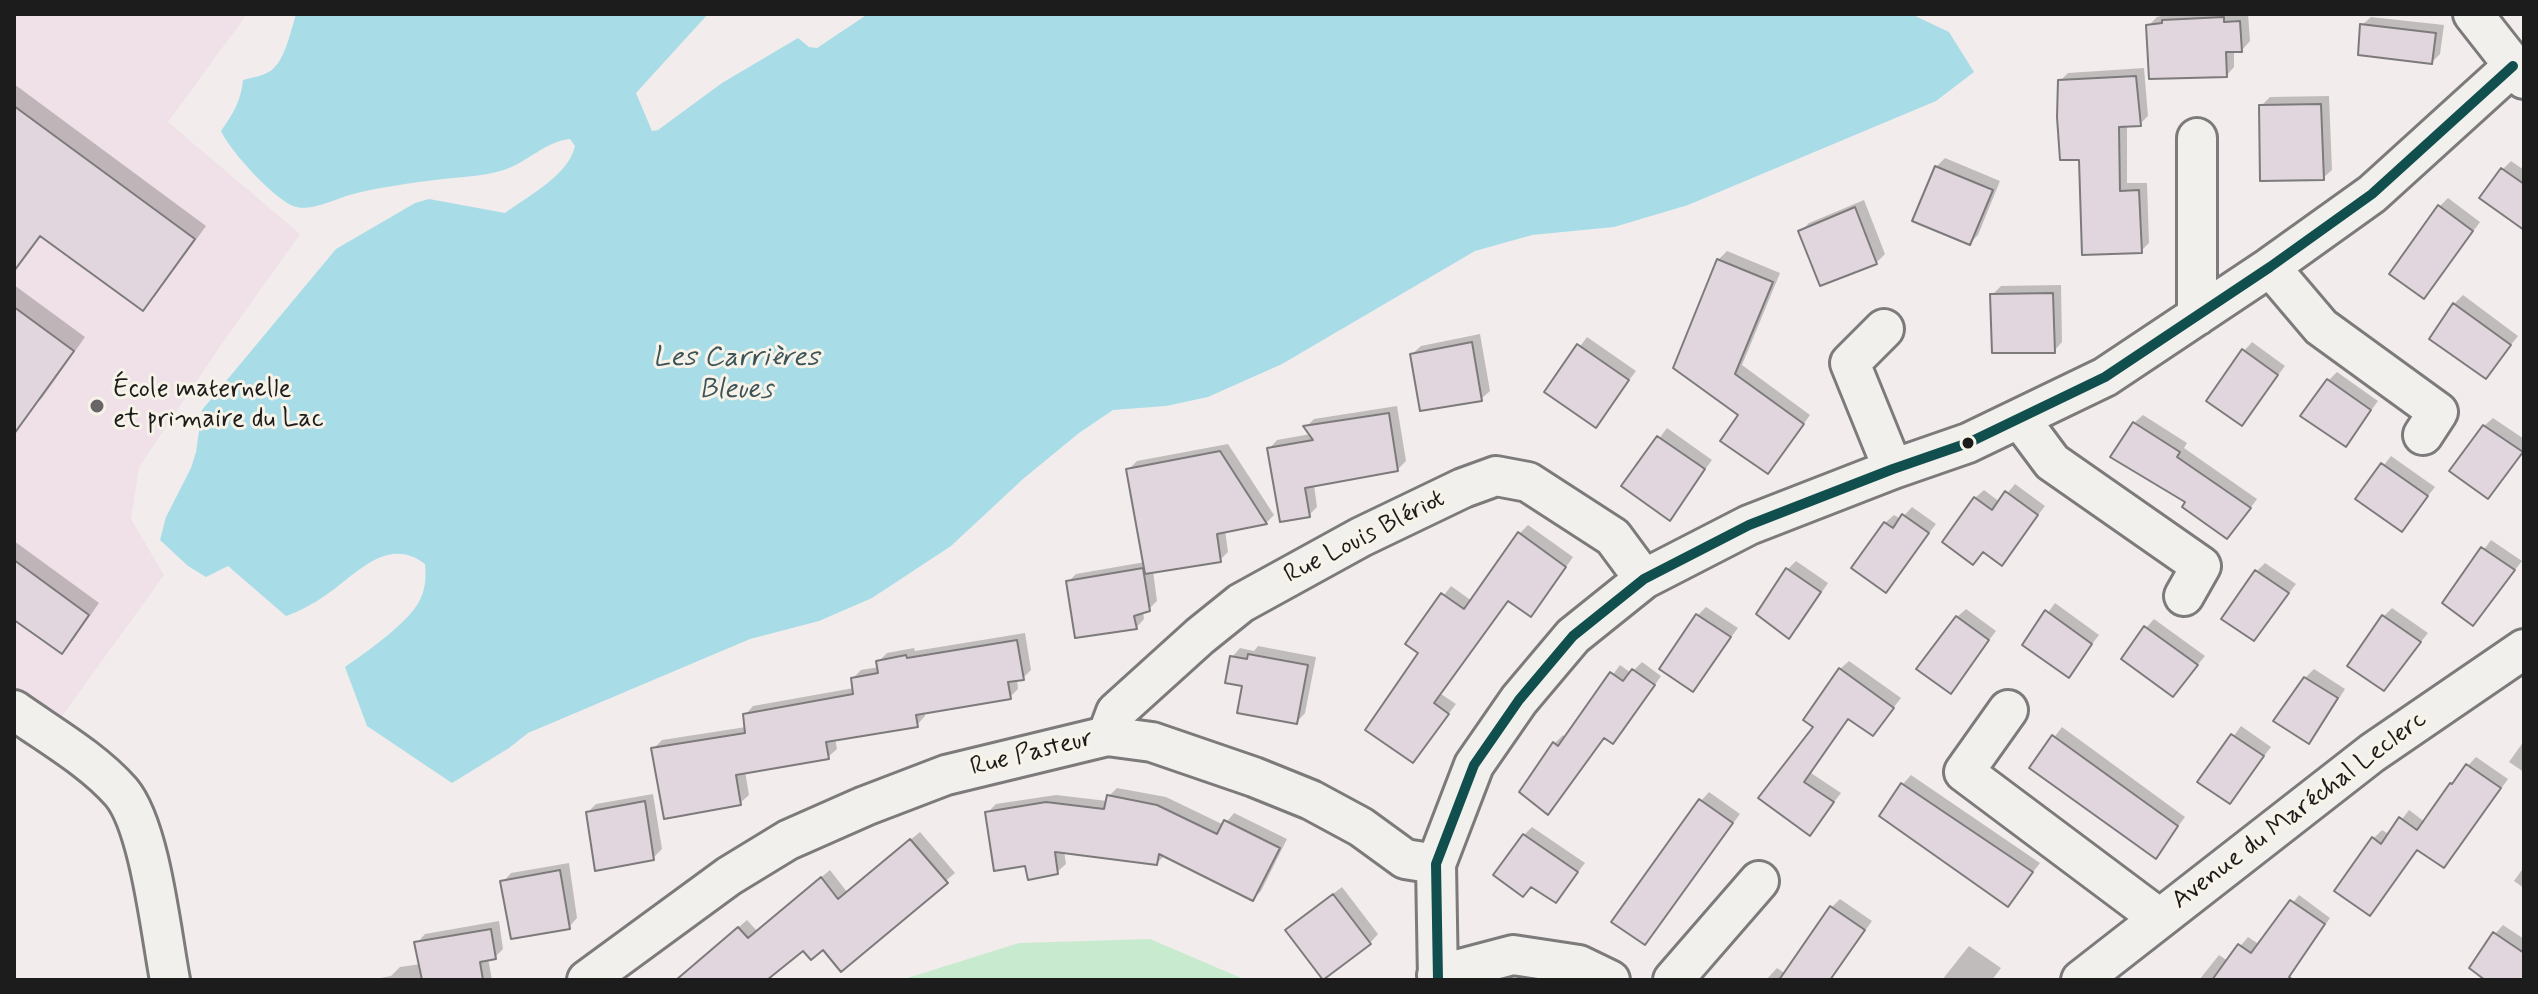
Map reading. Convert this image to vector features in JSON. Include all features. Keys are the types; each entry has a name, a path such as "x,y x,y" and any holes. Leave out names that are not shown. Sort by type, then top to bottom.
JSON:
{"street":[{"path":"1610,980 1579,965 1513,955 1438,977 1436,864 1474,765 1519,700 1573,636 1644,579 1749,525 1968,443 2105,377 2270,267 2372,194 2519,73 2473,14"},
{"path":"2197,138 2197,316"},
{"path":"2270,267 2321,327 2438,412 2423,435"},
{"path":"1884,329 1850,363 1893,469"},
{"path":"2020,419 2052,462 2201,566 2184,596"},
{"name":"Rue Louis Blériot","path":"1107,736 1116,712 1241,603 1361,537 1463,488 1496,476 1528,482 1613,537 1644,579"},
{"name":"Avenue du Maréchal Leclerc","path":"2081,980 2372,753 2524,649"},
{"path":"14,710 97,770 122,793 138,819 170,980"},
{"path":"2008,710 1964,772 2159,918"},
{"name":"Rue Pasteur","path":"587,980 729,876 788,840 946,775 1107,736 1152,742 1254,777 1311,800 1348,820 1405,859 1436,864"},
{"path":"1673,980 1759,881"}],"shaded area":[{"name":"École maternelle et primaire du Lac","path":"14,14 247,14 168,122 300,234 139,467 131,519 164,575 52,730 14,694"}],"green space":[{"path":"1150,939 1246,980 901,980 1019,943"}],"water":[{"name":"Les Carrières Bleues","path":"296,14 708,14 636,93 652,131 658,130 722,83 798,38 809,47 817,48 868,14 1911,14 1949,32 1974,72 1936,101 1688,205 1614,227 1532,235 1475,251 1282,364 1208,397 1166,406 1113,410 1079,433 1023,479 951,546 872,598 819,621 750,639 528,733 452,783 367,726 345,667 410,615 423,591 425,564 411,556 385,556 372,561 316,601 286,616 228,566 206,577 188,566 160,540 166,517 191,468 202,410 336,249 415,203 429,199 505,213 556,175 571,157 575,146 570,139 561,141 513,166 489,174 382,188 313,207 293,206 253,173 221,131 236,107 243,80 267,73 282,57"}],"building":[{"path":"2224,17 2224,22 2240,21 2242,52 2226,52 2227,77 2149,79 2146,25 2162,23 2162,20"},
{"path":"2360,24 2436,33 2432,64 2358,55"},
{"path":"2136,76 2141,126 2119,127 2120,191 2139,190 2142,253 2082,255 2079,160 2060,160 2058,80"},
{"path":"2321,104 2324,180 2260,181 2259,105"},
{"path":"14,106 195,239 143,311 40,236 14,271"},
{"path":"1935,166 1993,190 1970,245 1912,221"},
{"path":"2501,168 2524,184 2524,230 2479,198"},
{"path":"2438,205 2473,231 2424,299 2389,274"},
{"path":"1855,207 1877,264 1820,286 1798,231"},
{"path":"1717,259 1773,282 1735,374 1804,424 1768,474 1720,441 1738,415 1673,368"},
{"path":"2053,293 2055,353 1992,353 1990,294"},
{"path":"2453,303 2511,345 2486,379 2429,339"},
{"path":"14,307 74,351 14,434"},
{"path":"1472,342 1482,401 1420,411 1410,354"},
{"path":"1577,344 1629,380 1596,428 1544,392"},
{"path":"2242,349 2278,375 2242,426 2206,401"},
{"path":"2327,379 2371,410 2346,447 2300,416"},
{"path":"1389,413 1398,471 1305,488 1310,517 1280,522 1267,448 1313,440 1303,426"},
{"path":"2133,422 2180,452 2177,457 2251,508 2227,539 2182,507 2185,502 2110,457"},
{"path":"2483,425 2523,452 2488,499 2449,471"},
{"path":"1657,436 1705,469 1670,521 1621,486"},
{"path":"1220,451 1267,524 1217,534 1221,562 1145,574 1126,469"},
{"path":"2381,463 2428,496 2402,532 2355,499"},
{"path":"2005,491 2038,515 2002,566 1983,552 1973,565 1942,542 1974,497 1992,510"},
{"path":"1902,514 1929,533 1886,593 1851,568 1884,522 1893,528"},
{"path":"1518,532 1566,567 1531,617 1508,601 1434,703 1449,714 1413,763 1365,730 1418,653 1405,644 1441,593 1464,609"},
{"path":"2481,547 2515,570 2473,626 2442,603"},
{"path":"14,560 89,615 62,654 14,620"},
{"path":"1143,568 1150,611 1134,616 1137,629 1075,638 1066,581"},
{"path":"1786,568 1821,592 1789,639 1756,614"},
{"path":"2255,570 2289,593 2254,641 2221,619"},
{"path":"2045,610 2092,644 2069,678 2022,645"},
{"path":"1696,614 1731,637 1693,692 1659,669"},
{"path":"2382,615 2421,642 2384,691 2347,666"},
{"path":"1956,616 1989,640 1951,694 1916,669"},
{"path":"2144,626 2198,665 2173,697 2121,659"},
{"path":"1017,640 1024,680 1008,682 1011,699 916,715 918,727 826,742 829,759 736,775 741,805 664,819 651,748 745,733 743,714 853,694 851,678 878,673 876,661"},
{"path":"1248,654 1308,665 1297,724 1237,713 1242,686 1225,683 1230,656 1247,659"},
{"path":"1839,668 1894,708 1873,736 1848,719 1804,782 1834,802 1810,836 1758,798 1813,727 1803,720"},
{"path":"1632,669 1655,685 1613,744 1604,738 1548,815 1519,792 1553,742 1558,746 1610,672 1623,681"},
{"path":"2304,677 2338,698 2309,744 2273,721"},
{"path":"2231,734 2264,756 2230,804 2197,782"},
{"path":"2052,735 2178,826 2156,859 2029,768"},
{"path":"2466,764 2501,788 2444,868 2417,850 2370,916 2334,891 2372,837 2381,844 2399,817 2417,830"},
{"path":"1901,783 2033,872 2008,907 1879,816"},
{"path":"1107,795 1157,805 1217,834 1224,820 1280,848 1253,901 1159,854 1157,865 1055,852 1058,874 1028,880 1025,866 994,871 985,812 1046,802 1104,809"},
{"path":"1699,799 1733,823 1645,945 1611,922"},
{"path":"645,801 654,860 595,871 586,812"},
{"path":"1523,834 1578,872 1556,903 1531,887 1523,897 1493,875"},
{"path":"910,839 948,883 841,972 823,950 811,960 803,951 767,980 676,980 738,927 748,938 821,877 838,899"},
{"path":"560,870 570,929 511,939 500,881"},
{"path":"1333,894 1371,944 1323,980 1285,930"},
{"path":"2290,900 2325,924 2289,977 2293,980 2212,980 2238,944 2251,953"},
{"path":"1830,906 1865,930 1830,980 1779,980"},
{"path":"491,929 496,959 480,962 483,980 422,980 414,942"},
{"path":"2493,932 2524,953 2524,980 2485,980 2469,968"}],"transit line":[{"path":"1438,980 1436,864 1474,765 1519,700 1573,636 1644,579 1749,525 1968,443 2105,377 2270,267 2372,194 2513,66"}],"place":[{"name":"École maternelle et primaire du Lac","path":"97,406"}]}
